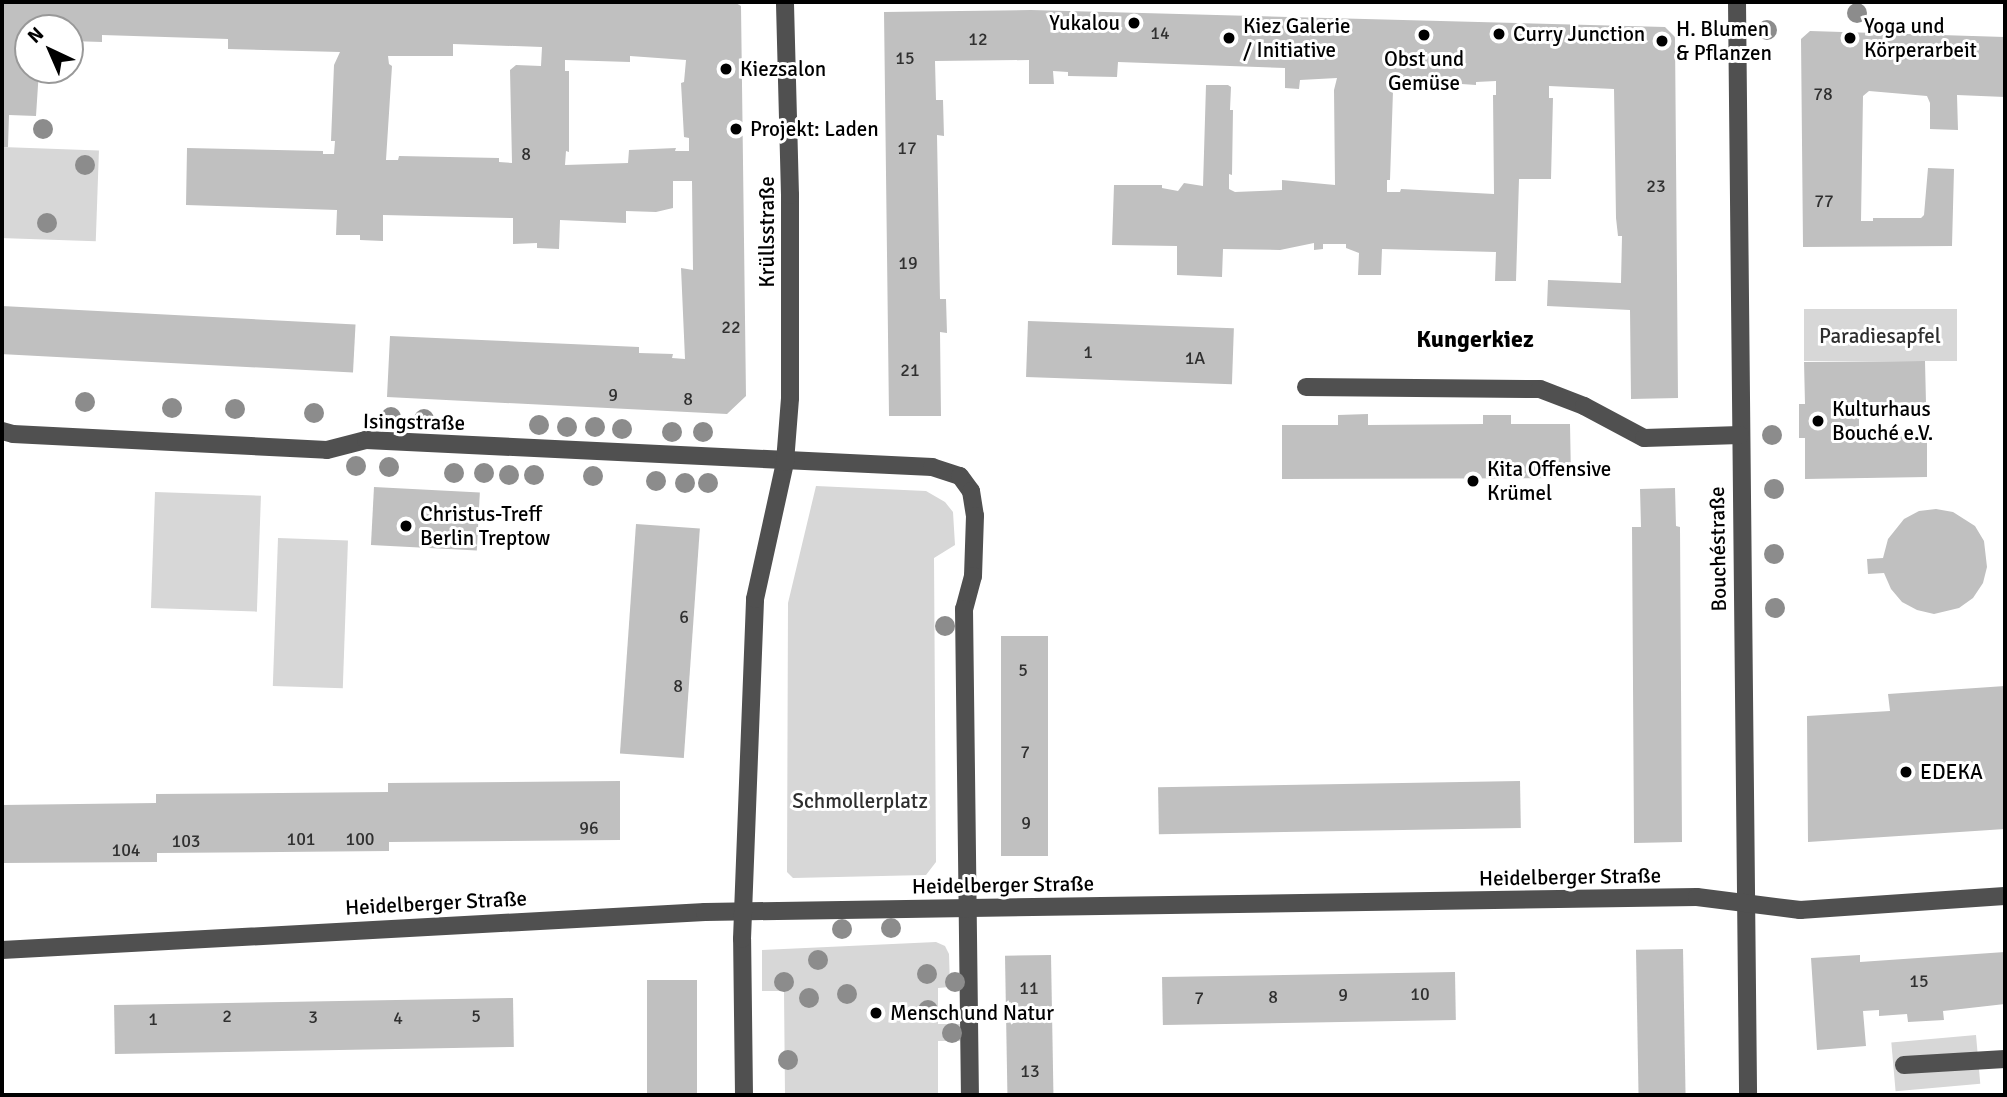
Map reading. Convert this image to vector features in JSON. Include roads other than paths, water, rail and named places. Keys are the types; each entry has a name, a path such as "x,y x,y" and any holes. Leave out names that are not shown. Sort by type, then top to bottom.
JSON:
{"street":[{"name":"Krüllsstraße","path":"785,2 790,249 790,398 785,461"},
{"name":"Bouchéstraße","path":"1737,2 1748,1095"},
{"path":"1306,387 1540,388 1584,406 1644,438 1740,435"},
{"name":"Isingstraße","path":"2,430 13,434 327,450 366,440 785,461"},
{"path":"744,1095 744,911 755,599 785,461 932,467 960,476 971,491 975,516 973,576 964,609 970,909 970,1095"},
{"name":"Heidelberger Straße","path":"2,950 744,911 1697,897 1800,910 2005,896"},
{"path":"1904,1065 2005,1059"}],"place":[{"name":"Yukalou","path":"1134,23"},
{"name":"Curry Junction","path":"1499,34"},
{"name":"Obst und Gemüse","path":"1424,35"},
{"name":"Kiez Galerie / Initiative","path":"1229,38"},
{"name":"Yoga und Körperarbeit","path":"1850,38"},
{"name":"H. Blumen & Pflanzen","path":"1662,41"},
{"name":"Kiezsalon","path":"726,69"},
{"name":"Projekt: Laden","path":"736,129"},
{"name":"Kulturhaus Bouché e.V.","path":"1818,421"},
{"name":"Kita Offensive Krümel","path":"1473,481"},
{"name":"Christus-Treff Berlin Treptow","path":"406,526"},
{"name":"EDEKA","path":"1906,772"},
{"name":"Mensch und Natur","path":"876,1013"}],"district":[{"name":"Kungerkiez","path":"1475,340"}],"park label":[{"name":"Paradiesapfel","path":"1880,336"},
{"name":"Schmollerplatz","path":"860,801"}]}
